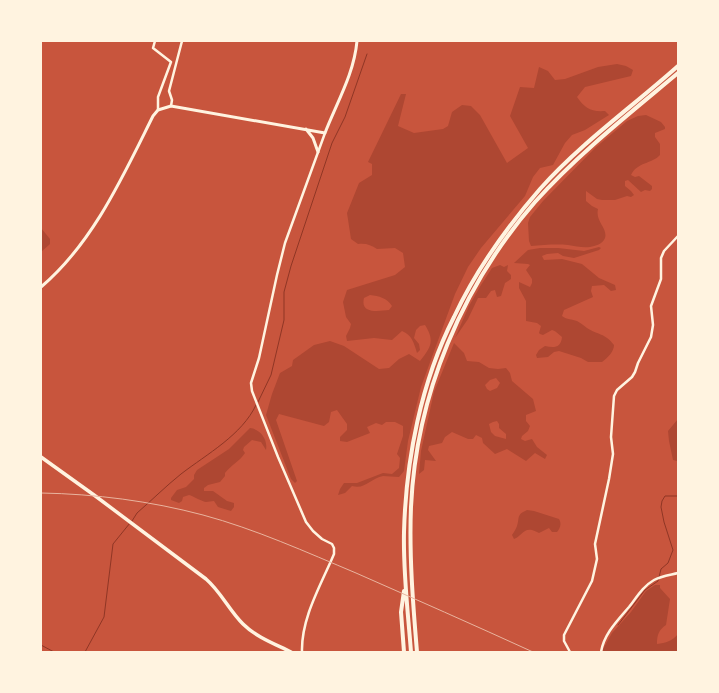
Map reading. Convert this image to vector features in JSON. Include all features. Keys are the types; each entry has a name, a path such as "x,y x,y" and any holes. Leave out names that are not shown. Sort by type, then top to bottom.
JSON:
{"highway":[{"path":"411,652 404,567 407,484 412,449 428,383 453,318 472,282 492,251 512,222 540,188 575,153 678,66"},
{"path":"417,652 411,570 411,506 415,470 421,427 434,381 447,344 463,308 491,261 535,202 586,151 678,73"},
{"path":"404,652 402,608 405,583"}],"main road":[{"path":"41,457 215,587 230,609 254,633 291,652"}],"street":[{"path":"155,41 153,48 171,62 158,97 158,110"},
{"path":"171,106 172,100 169,91 182,41"},
{"path":"302,652 306,620 334,554 334,548 332,544 322,539 313,531 306,522 261,414 252,391 251,383 259,358 276,275 285,243 318,152 348,78 357,41"},
{"path":"41,288 55,276 80,245 116,190 153,116 158,110 171,106 326,132"},
{"path":"306,129 314,138 318,152"},
{"path":"570,652 564,641 564,635 592,581 597,559 595,544 610,479 613,454 611,437 614,396 617,390 632,377 651,337 652,306 660,280 661,258 664,251 678,236"},
{"path":"601,652 611,628 643,588 656,579 678,573"}],"shaded area":[{"path":"617,64 626,66 633,70 631,76 585,87 577,97 585,107 595,111 605,111 609,115 585,130 572,135 565,143 553,165 540,168 533,177 525,196 481,248 468,267 455,294 421,387 408,441 404,471 399,477 379,477 361,486 352,486 345,493 338,495 344,483 357,483 383,473 392,474 399,468 400,458 397,454 403,436 403,426 395,422 386,422 382,425 376,423 367,427 370,433 347,442 340,441 340,437 347,430 347,424 337,410 331,412 329,422 324,426 279,414 276,420 297,481 295,483 291,479 266,415 280,373 292,366 293,360 314,345 330,341 344,346 379,369 389,368 399,359 409,354 420,361 429,348 431,340 425,325 420,326 416,330 414,338 419,344 420,350 417,353 414,343 410,337 402,331 392,340 374,338 347,341 346,336 351,324 346,317 343,302 347,290 395,275 405,267 403,253 395,248 377,249 373,246 358,244 351,239 347,213 359,183 372,175 372,164 368,162 401,94 406,94 398,126 414,133 443,129 448,126 452,112 462,105 471,106 480,115 507,163 528,148 510,116 520,87 534,88 539,67 548,71 555,80 565,79 598,67","holes":["370,295 385,299 392,306 389,310 375,311 367,309 363,303 364,298"]},
{"path":"646,115 661,122 665,127 665,129 655,133 655,137 660,144 660,155 657,158 641,165 631,175 635,177 639,176 652,186 652,189 650,191 645,190 641,192 628,180 625,181 625,186 634,195 615,200 597,199 586,191 586,201 598,209 598,218 605,231 605,238 603,242 599,244 592,247 568,245 531,246 529,241 528,223 530,217 543,201 595,148 627,121 638,116"},
{"path":"41,228 50,239 50,244 41,252"},
{"path":"599,247 601,248 599,250 574,258 563,256 558,253 542,256 544,260 562,259 582,264 599,278 615,285 616,290 611,291 604,285 592,286 591,291 593,297 564,310 562,316 577,321 587,328 608,338 614,345 612,352 602,362 588,362 581,358 559,351 554,352 548,357 537,358 536,355 539,350 545,346 551,347 559,345 562,337 552,330 543,335 540,334 541,326 537,323 526,321 526,301 519,288 519,282 530,287 532,279 526,270 530,265 514,263 528,250 558,248 584,251"},
{"path":"500,265 504,267 508,265 507,271 511,275 511,279 505,283 501,296 497,297 495,290 491,291 486,298 478,298 468,319 455,338 469,306 481,285 492,268"},
{"path":"454,343 464,353 467,361 479,362 489,368 506,368 510,373 512,381 533,399 536,411 526,415 526,421 530,426 528,431 522,436 521,439 525,441 532,439 537,447 547,455 545,459 535,453 526,461 507,449 495,454 483,443 482,438 476,435 473,439 468,439 452,432 445,437 442,443 429,446 428,450 436,461 425,460 424,470 419,474 421,451 434,392","holes":["496,378 500,383 497,388 490,391 485,385 490,380","497,421 499,428 506,434 506,439 495,436 491,432 489,424"]},
{"path":"678,419 677,461 673,460 668,431"},
{"path":"250,428 260,432 266,442 266,450 261,442 252,440 244,447 243,450 245,453 243,456 227,470 225,476 220,482 208,485 204,488 204,491 213,491 227,501 234,503 234,507 231,511 218,507 214,501 205,502 189,495 183,497 182,501 179,503 171,500 177,490 186,487 194,479 194,475 197,470 229,449"},
{"path":"527,510 559,519 560,527 557,532 552,532 549,528 539,533 532,530 526,530 514,539 512,535 517,527 519,516"},
{"path":"655,585 660,585 660,588 670,599 666,625 659,633 657,644 669,641 678,634 678,652 603,652 603,649 612,633 631,612 646,591"}],"waterway":[{"path":"258,402 271,375 284,320 284,292 291,266 332,143 345,117 367,54"},
{"path":"132,521 137,513 175,479 233,435 250,416 256,405"},
{"path":"618,625 645,590 658,581 661,569 668,563 673,550 661,507 665,496 678,496"},
{"path":"85,652 104,617 113,544 130,523"},
{"path":"41,645 54,652"}],"railway":[{"path":"41,493 82,495 143,502 183,510 222,521 261,534 356,573 533,652"}]}
